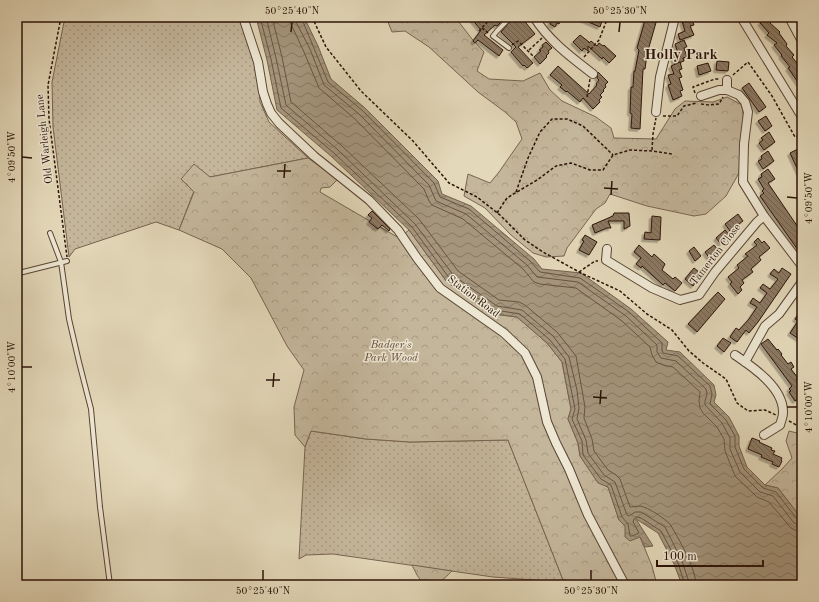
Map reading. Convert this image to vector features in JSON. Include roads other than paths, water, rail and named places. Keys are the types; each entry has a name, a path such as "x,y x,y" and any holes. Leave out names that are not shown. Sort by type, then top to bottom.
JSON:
{"street":[{"name":"Station Road","path":"243,17 258,62 263,92 267,104 271,113 279,123 314,156 369,200 398,230 416,258 440,288 504,333 525,353 537,377 547,422 556,443 588,514 625,585"},
{"path":"534,17 562,50 592,74"},
{"path":"656,112 660,77 675,17"},
{"path":"741,17 802,117"},
{"path":"789,17 802,40"},
{"path":"727,80 728,90"},
{"path":"698,99 719,90 728,90 739,95 745,102 748,112 744,144 743,182 764,216 802,266"},
{"name":"Tamerton Close","path":"607,249 606,260 652,288 680,300 699,295 715,272 757,222 764,216"},
{"path":"745,362 765,326 779,314 802,282"},
{"path":"735,355 767,380 780,398 783,408 780,425 764,435"}],"lane":[{"path":"508,48 493,36 511,17"},
{"path":"50,233 61,262 69,319 91,409 100,508 110,585"},
{"path":"17,275 19,273 67,260"}],"water":[{"path":"256,17 304,17 318,46 331,79 365,108 438,181 442,194 471,206 534,259 542,269 581,273 631,309 668,342 666,350 680,352 714,385 716,395 714,402 729,417 739,436 739,446 747,467 765,485 778,488 802,519 802,585 682,585 674,564 658,533 636,519 653,546 645,547 640,537 630,541 625,537 625,526 619,520 608,487 598,483 580,456 578,443 568,419 571,409 562,362 547,343 517,317 494,314 447,282 409,230 332,157 277,110 267,60"}],"district":[{"name":"Holly Park","path":"681,55"}],"park label":[{"name":"Badger's Park Wood","path":"391,351"}]}
